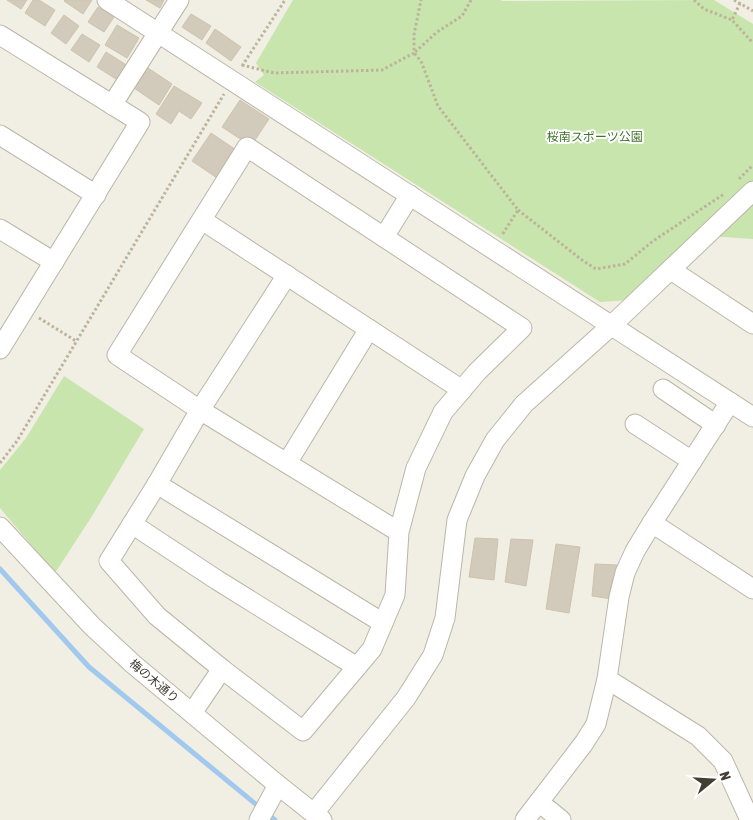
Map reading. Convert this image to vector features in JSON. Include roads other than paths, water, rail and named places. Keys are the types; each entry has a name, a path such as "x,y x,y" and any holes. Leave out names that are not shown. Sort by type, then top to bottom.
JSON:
{"street":[{"path":"107,0 753,417"},
{"path":"112,105 179,0"},
{"path":"0,35 140,122 0,349"},
{"path":"0,135 96,194"},
{"path":"287,275 200,410 109,561 157,616 303,731 372,649 395,594 399,532 416,468 443,412 477,372 522,328 247,147 117,355 200,410 399,532"},
{"path":"318,817 406,698 433,655 445,618 457,520 475,476 495,440 524,404 612,325 753,191"},
{"path":"384,236 410,195"},
{"path":"202,220 462,390"},
{"path":"0,229 54,262"},
{"path":"671,270 753,324"},
{"path":"287,463 368,329"},
{"path":"663,390 716,425"},
{"path":"525,820 584,743 596,724 607,679 619,596 625,573 635,551 652,523 730,402"},
{"path":"635,424 692,461"},
{"path":"157,484 383,623"},
{"path":"652,523 753,589"},
{"path":"132,524 217,580 357,667"},
{"name":"梅の木通り","path":"0,527 92,626 132,664 318,817"},
{"path":"192,713 222,669"},
{"path":"607,679 698,736 723,762 750,820"},
{"path":"262,815 278,785"},
{"path":"539,802 561,820"}],"waterway":[{"path":"0,569 89,667 275,820"}],"park label":[{"name":"桜南スポーツ公園","path":"595,137"}]}
